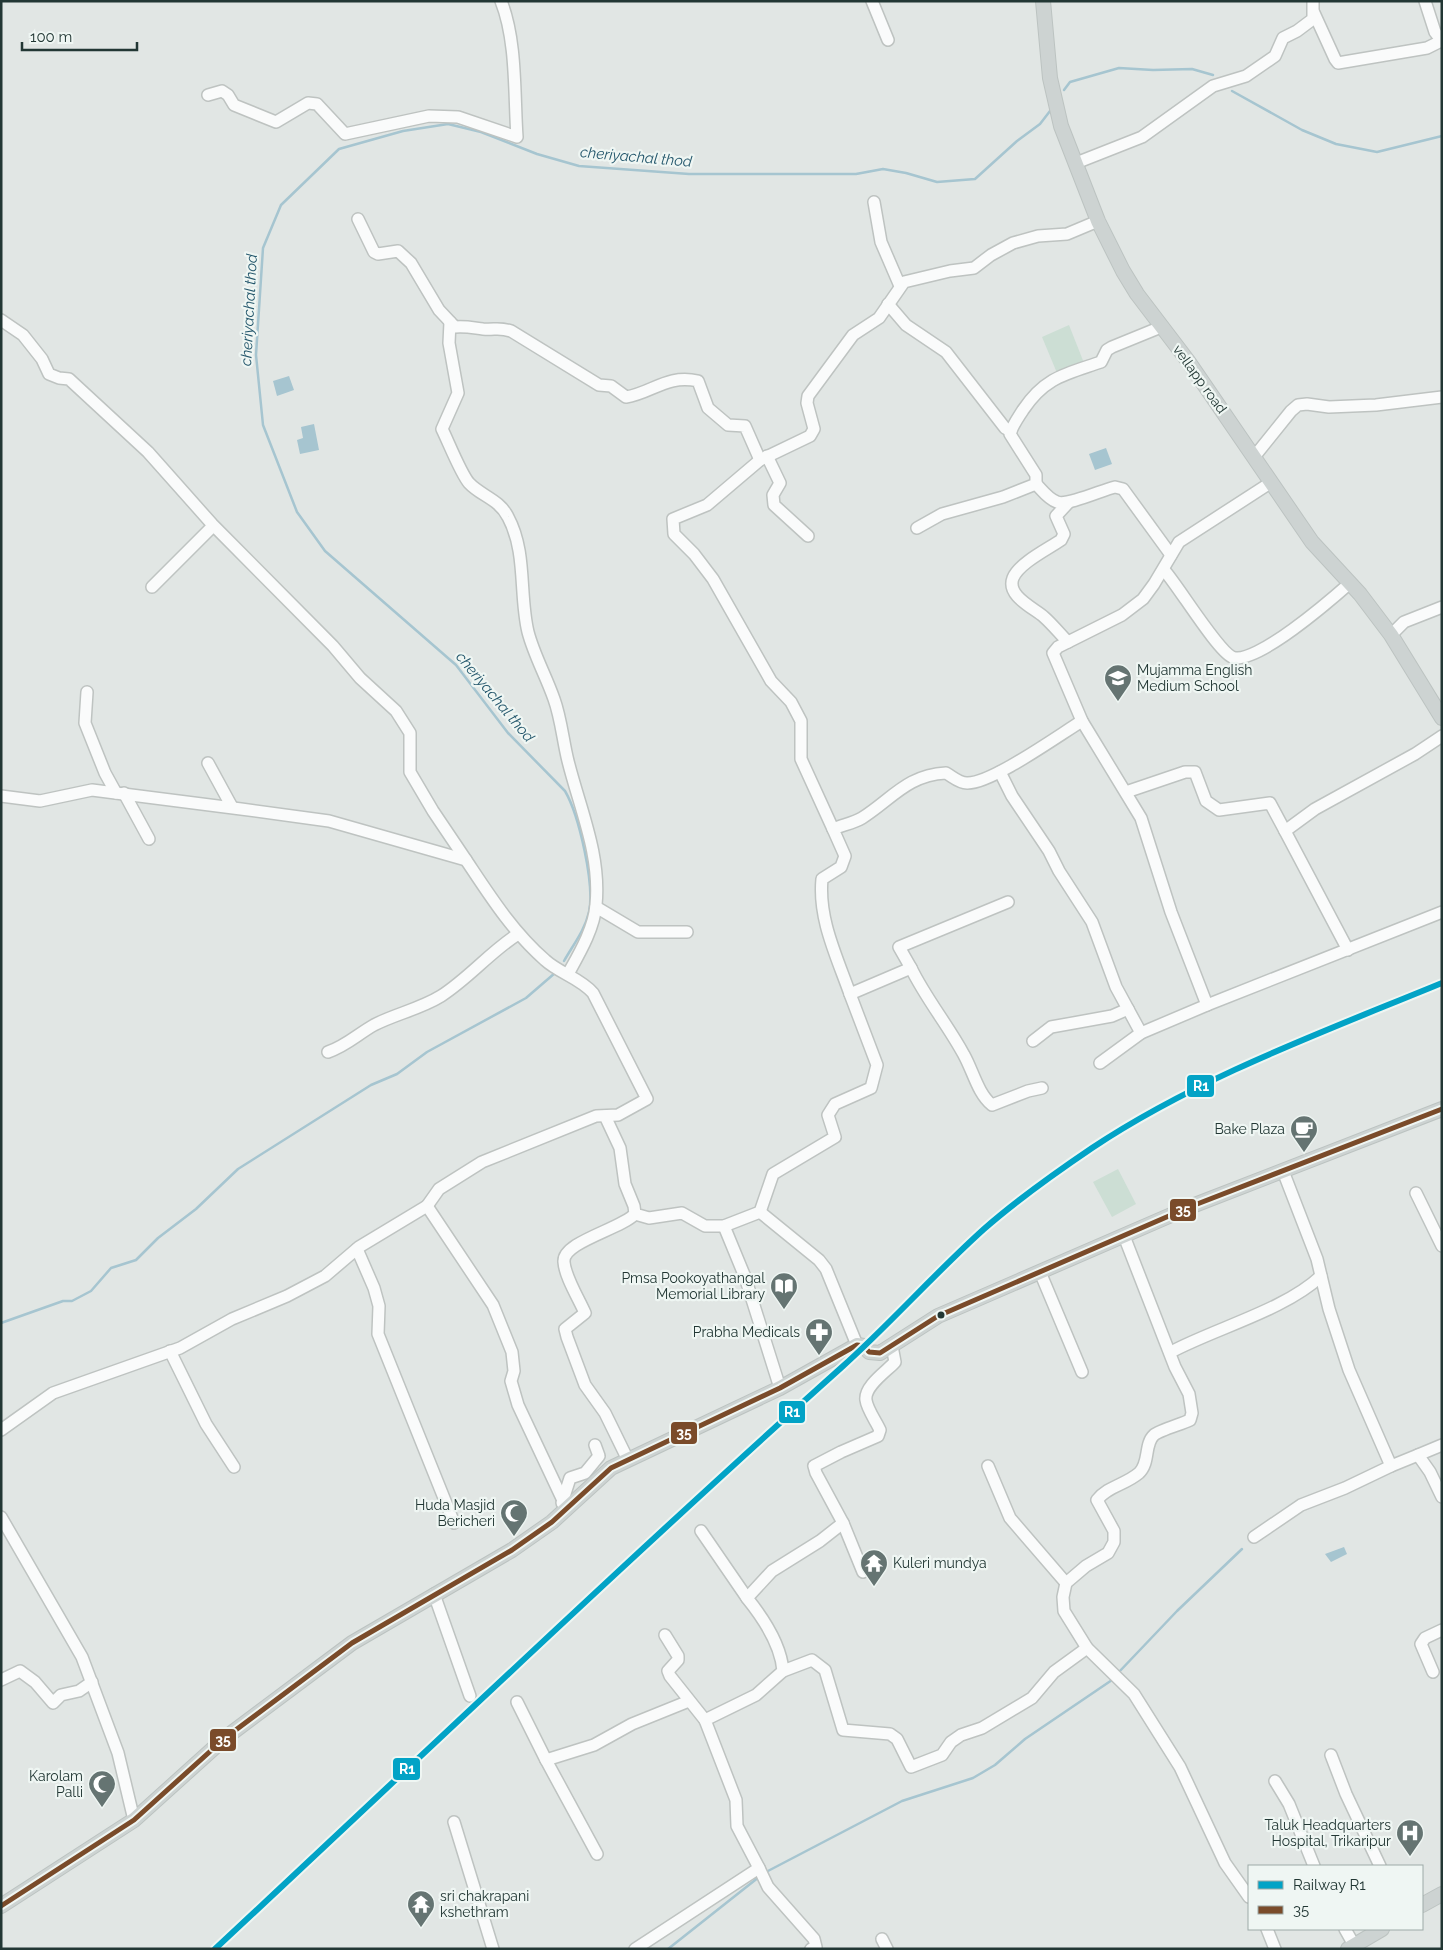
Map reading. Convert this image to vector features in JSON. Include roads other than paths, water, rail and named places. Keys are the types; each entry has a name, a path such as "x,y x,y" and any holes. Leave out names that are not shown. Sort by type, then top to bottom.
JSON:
{"main road":[{"name":"vellapp road","path":"1043,1 1053,96 1061,126 1098,221 1137,294 1188,361 1312,542 1350,583 1391,635 1442,718"},
{"path":"1,1906 134,1820 226,1738 352,1643 512,1550 556,1518 565,1504 611,1468 780,1388 857,1345 860,1344 869,1352 876,1354 892,1346 938,1316 1192,1206 1442,1108"},
{"path":"1423,1905 1442,1894"},
{"path":"1351,1947 1380,1930"}],"street":[{"path":"208,95 222,91 228,95 234,105 276,122 308,103 316,104 344,134 429,116 458,117 517,137 508,20 501,1"},
{"path":"872,1 888,40"},
{"path":"1314,7 1338,63 1427,48 1441,41 1435,32 1425,1"},
{"path":"1076,163 1142,137 1213,86 1246,76 1275,56 1283,38 1313,19 1314,7"},
{"path":"874,202 881,242 900,286"},
{"path":"358,219 374,252 378,254 398,251 412,263 439,310 455,327 468,326 484,329 499,327 511,331 598,384 611,386 626,397 635,396 661,383 685,379 698,381 708,408 728,425 745,426 780,483 773,495 774,504 808,536"},
{"path":"628,1460 605,1413 585,1385 567,1337 565,1329 585,1313 566,1271 564,1260 567,1252 584,1240 610,1230 635,1214 649,1218 682,1213 705,1226 724,1226 760,1212 773,1174 835,1137 828,1115 835,1104 871,1088 876,1065 823,916 820,895 822,879 841,868 845,856 801,758 801,721 791,702 771,681 713,579 694,554 674,534 673,519 706,505 764,458 810,436 814,429 807,402 808,396 852,335 879,318 904,282 974,268 991,255 1013,243 1038,236 1067,234 1098,221"},
{"path":"888,304 906,325 946,352 1005,428 1011,431"},
{"path":"1,320 23,335 42,358 49,374 69,379 148,452 213,526 333,646 360,678 396,711 410,733 410,772 432,811 509,924 546,962 568,974 593,993 647,1099 628,1111 606,1116 596,1116 482,1162 439,1189 427,1206 357,1250 325,1276 170,1351 53,1394 1,1430"},
{"path":"450,322 448,343 458,393 456,403 444,420 442,429 467,481 476,490 493,498 508,516 521,568 528,631 536,657 555,701 568,763 586,818 597,874 596,907 584,945 568,974"},
{"path":"1161,327 1112,347 1107,350 1101,362 1054,378 1044,384 1025,407 1011,431 1011,437 1036,475 1036,484 1049,498 1058,503 1068,502 1102,490 1115,487 1123,489 1171,555"},
{"path":"1254,457 1298,405 1307,404 1328,407 1376,405 1442,397"},
{"path":"1208,1005 1171,912 1141,818 1082,721 1053,653 1058,646 1122,615 1143,598 1164,570 1179,542 1270,483"},
{"path":"917,528 942,514 1003,497 1036,484"},
{"path":"1068,502 1056,516 1064,534 1061,540 1019,569 1013,577 1012,585 1024,603 1042,615 1068,642"},
{"path":"152,587 213,526"},
{"path":"1164,570 1230,657 1236,658 1249,656 1290,632 1350,583"},
{"path":"1391,635 1404,622 1442,607"},
{"path":"87,692 85,723 105,773 149,839"},
{"path":"833,829 861,819 893,793 913,781 946,773 956,780 968,783 1000,772 1082,721"},
{"path":"1285,831 1315,809 1442,736"},
{"path":"208,763 232,807"},
{"path":"1000,772 1012,796 1049,851 1059,871 1092,922 1112,979 1141,1033"},
{"path":"1126,792 1185,772 1195,772 1206,801 1219,810 1270,804 1348,950"},
{"path":"1,796 40,801 92,790 232,807 329,821 466,860"},
{"path":"1008,902 899,947 930,1005 963,1053 984,1099 992,1105 1028,1091 1042,1088"},
{"path":"596,907 638,932 687,932"},
{"path":"1100,1063 1141,1033 1250,990 1292,970 1348,950 1442,912"},
{"path":"328,1052 349,1043 361,1032 380,1022 441,996 475,970 500,945 518,934"},
{"path":"850,994 911,968"},
{"path":"1034,1041 1051,1027 1112,1016 1128,1009"},
{"path":"606,1116 620,1148 625,1184 634,1206 635,1214"},
{"path":"1283,1171 1293,1203 1309,1238 1349,1370 1391,1466"},
{"path":"1416,1193 1442,1246"},
{"path":"427,1206 492,1305 512,1352 514,1371 511,1381 518,1405 565,1504"},
{"path":"760,1212 807,1249 826,1269 857,1345"},
{"path":"724,1226 745,1277 780,1388"},
{"path":"1124,1236 1171,1352 1175,1367 1189,1394 1192,1413 1190,1420 1154,1435 1141,1472 1127,1483 1104,1492 1097,1500 1114,1531 1114,1542 1108,1553 1086,1566 1066,1583 1063,1598 1064,1611 1087,1648 1134,1694 1180,1767 1225,1863 1248,1896"},
{"path":"357,1250 377,1297 379,1306 378,1334 454,1523"},
{"path":"1040,1272 1082,1372"},
{"path":"1171,1352 1200,1336 1289,1299 1310,1287 1321,1276"},
{"path":"863,1572 843,1522 814,1466 840,1452 878,1436 880,1430 866,1400 868,1391 895,1362 892,1346"},
{"path":"170,1351 206,1424 234,1467"},
{"path":"565,1504 570,1478 585,1473 599,1456 595,1445"},
{"path":"1254,1537 1300,1505 1345,1488 1442,1445"},
{"path":"1418,1455 1430,1472 1442,1497"},
{"path":"988,1466 1010,1518 1066,1583"},
{"path":"1,1517 82,1657 118,1753 134,1820"},
{"path":"747,1598 772,1571 820,1541 843,1522"},
{"path":"701,1531 770,1632 782,1663 783,1672"},
{"path":"434,1594 470,1696"},
{"path":"1434,1672 1421,1644 1425,1638 1442,1630"},
{"path":"665,1635 678,1656 678,1660 670,1666 668,1671 704,1720 736,1800 737,1826 768,1887 814,1938 816,1947 812,1949"},
{"path":"704,1720 756,1696 783,1672 812,1660 820,1664 825,1670 843,1730 890,1734 897,1739 911,1767 942,1754 961,1735 982,1728 1032,1698 1054,1672 1087,1648"},
{"path":"1,1680 20,1671 35,1682 53,1703 61,1695 79,1692 92,1682"},
{"path":"546,1760 594,1745 632,1724 689,1701"},
{"path":"516,1702 597,1854"},
{"path":"1332,1755 1346,1794 1380,1865"},
{"path":"1275,1780 1289,1804 1314,1865"},
{"path":"454,1822 494,1949"},
{"path":"635,1949 761,1872"},
{"path":"1266,1930 1275,1949"},
{"path":"1345,1930 1351,1947"}],"water":[{"path":"289,376 294,390 277,396 273,381"},
{"path":"314,424 319,450 300,454 297,440 303,438 301,427"},
{"path":"1106,448 1112,464 1095,470 1089,454"},
{"path":"1344,1547 1347,1554 1331,1562 1325,1554"}],"waterway":[{"path":"1064,90 1070,82 1119,68 1153,70 1192,69 1213,75"},
{"path":"1232,91 1302,130 1336,144 1377,152 1442,136"},
{"name":"cheriyachal thod","path":"564,961 585,925 590,900 588,868 584,850 576,816 565,791 508,733 456,665 325,551 297,512 263,425 256,355 263,248 281,205 339,149 403,131 448,124 481,132 537,154 579,166 689,174 856,174 883,169 937,182 975,179 1017,141 1040,124 1050,111"},
{"path":"1,1323 63,1301 72,1301 91,1291 111,1268 136,1260 158,1238 196,1209 238,1169 371,1085 397,1074 427,1052 526,998 555,973"},
{"path":"1118,1673 1177,1611 1242,1549"},
{"path":"766,1872 902,1801 973,1778 995,1765 1025,1739 1112,1680"},
{"path":"668,1949 759,1877"}],"rail line":[{"name":"R1","path":"215,1949 606,1583 860,1350 984,1229 1010,1208 1092,1148 1175,1099 1262,1057 1442,983"}],"place":[{"name":"Mujamma English Medium School","path":"1118,702"},
{"name":"Bake Plaza","path":"1304,1153"},
{"name":"Pmsa Pookoyathangal Memorial Library","path":"784,1310"},
{"name":"Prabha Medicals","path":"819,1356"},
{"name":"Huda Masjid Bericheri","path":"514,1537"},
{"name":"Kuleri mundya","path":"874,1587"},
{"name":"Karolam Palli","path":"102,1808"},
{"name":"Taluk Headquarters Hospital, Trikaripur","path":"1410,1857"},
{"name":"sri chakrapani kshethram","path":"421,1928"}]}
